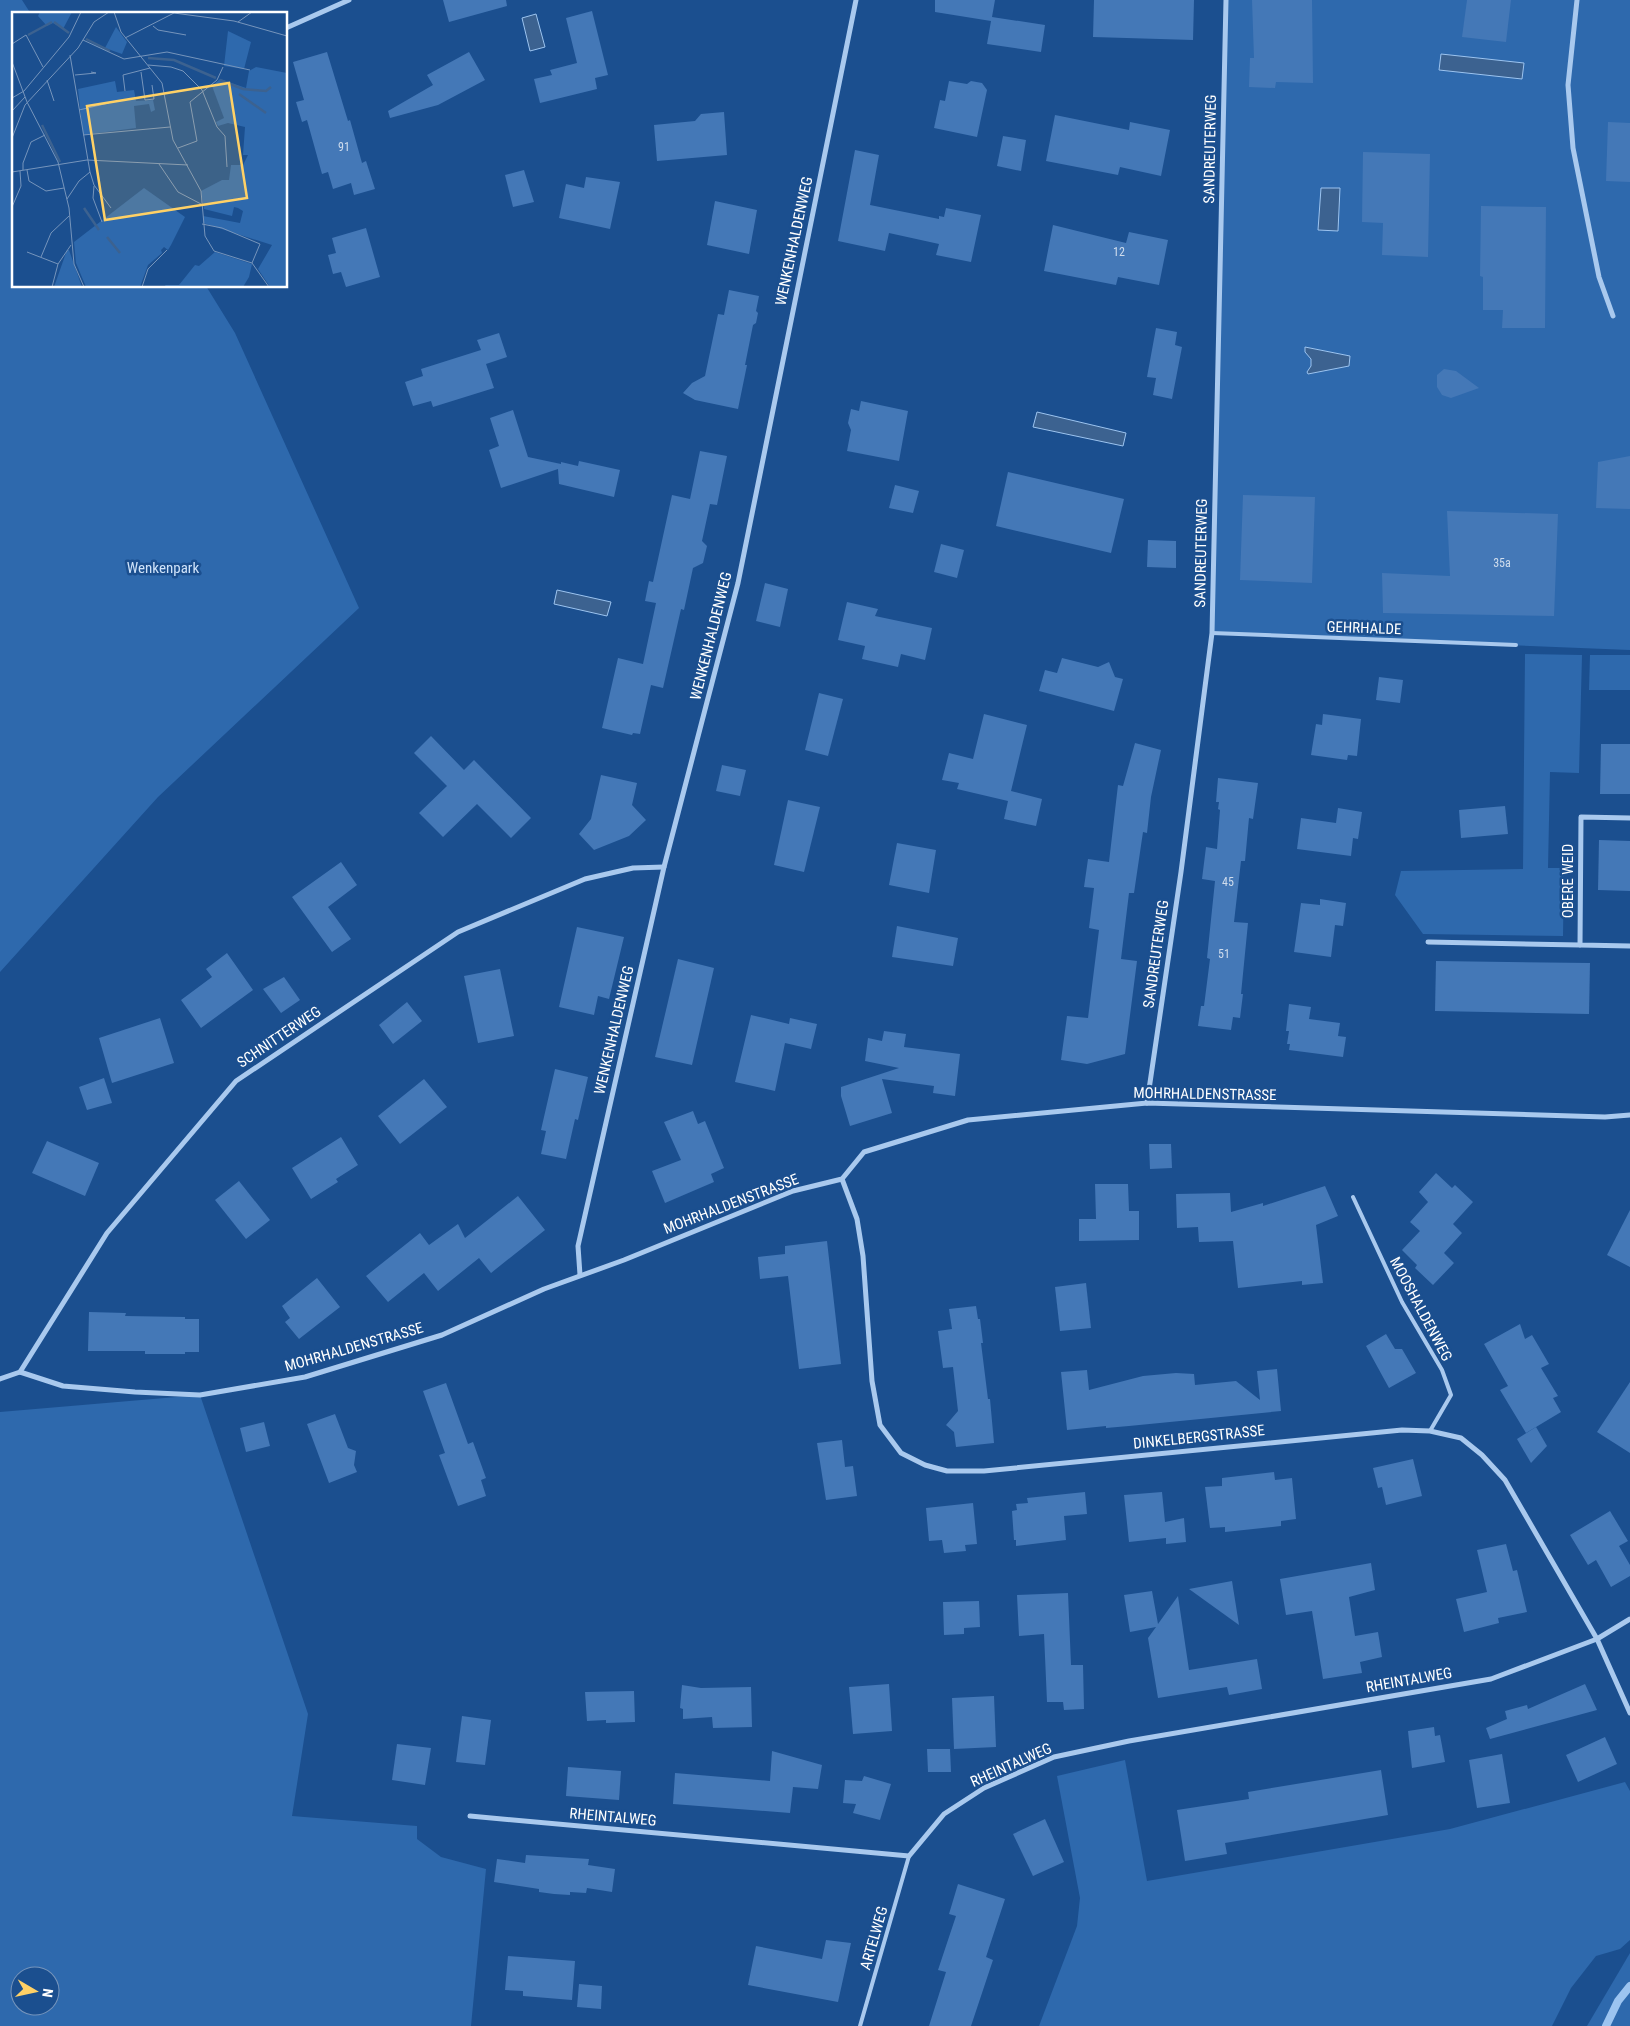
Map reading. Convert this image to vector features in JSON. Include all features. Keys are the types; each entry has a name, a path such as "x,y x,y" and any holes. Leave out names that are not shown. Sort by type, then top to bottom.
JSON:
{"street":[{"path":"288,27 349,0"},
{"name":"WENKENHALDENWEG","path":"580,1275 578,1246 664,867 738,584 856,0"},
{"name":"SANDREUTERWEG","path":"1147,1103 1212,633 1226,0"},
{"path":"1577,0 1568,85 1574,148 1599,277 1613,316"},
{"name":"OBERE WEID","path":"1580,945 1581,817 1630,818"},
{"name":"SCHNITTERWEG","path":"20,1372 107,1233 236,1081 458,932 585,879 634,868 664,867"},
{"path":"1428,942 1630,946"},
{"name":"MOHRHALDENSTRASSE","path":"20,1372 64,1386 200,1395 305,1377 442,1335 580,1275 624,1260 794,1191 842,1179 864,1152 968,1120 1147,1103 1604,1118 1630,1115"},
{"name":"DINKELBERGSTRASSE","path":"842,1179 857,1219 863,1256 872,1381 880,1426 901,1453 925,1465 948,1471 984,1471 1402,1430 1430,1431 1461,1438 1482,1455 1506,1480 1598,1639 1630,1713"},
{"path":"0,1379 20,1372"},
{"name":"RHEINTALWEG","path":"470,1816 909,1856 944,1814 984,1788 1054,1758 1129,1741 1491,1679 1598,1639 1630,1619"}],"lane":[{"name":"GEHRHALDE","path":"1212,633 1516,645"},
{"name":"MOOSHALDENWEG","path":"1353,1197 1402,1302 1442,1370 1451,1395 1430,1431"},
{"name":"ARTELWEG","path":"860,2026 909,1856"}],"green space":[{"name":"Wenkenpark","path":"0,0 22,0 30,12 12,12 12,288 207,288 235,333 359,608 158,797 0,972"},
{"path":"1226,0 1630,0 1630,650 1212,633"},
{"path":"1525,654 1582,655 1579,773 1550,772 1548,868 1564,868 1563,936 1423,934 1395,895 1401,871 1523,869"},
{"path":"1590,655 1630,655 1630,690 1589,690"},
{"path":"200,1395 308,1714 292,1816 417,1826 417,1839 441,1857 486,1869 471,2026 0,2026 0,1412"},
{"path":"1125,1760 1147,1881 1450,1829 1625,1782 1630,1791 1630,1940 1620,1949 1596,1956 1571,1988 1552,2026 1039,2026 1077,1926 1080,1898 1057,1776"},
{"path":"1630,1953 1630,2026 1587,2026"}],"shaded area":[{"path":"536,14 545,47 530,51 522,18"},
{"path":"1441,54 1524,63 1522,79 1439,70"},
{"path":"1321,188 1340,188 1338,231 1318,230"},
{"path":"1305,347 1350,356 1349,366 1308,374 1311,359 1305,352"},
{"path":"1037,412 1126,433 1123,446 1033,427"},
{"path":"557,590 611,602 607,616 554,604"}],"building":[{"path":"443,0 506,0 507,6 449,22"},
{"path":"935,0 995,0 992,17 1045,25 1041,52 987,44 991,21 935,12"},
{"path":"1094,0 1194,0 1193,40 1093,37"},
{"path":"1252,0 1312,0 1313,83 1276,82 1275,88 1249,87 1250,58 1254,58"},
{"path":"1467,0 1511,0 1506,42 1462,37"},
{"path":"592,11 608,75 595,78 597,89 540,103 534,79 552,75 550,70 577,63 566,18"},
{"path":"327,52 362,163 366,161 375,189 354,195 351,183 333,189 328,172 322,174 307,120 302,122 296,102 304,100 293,62"},
{"path":"469,52 485,80 438,105 390,118 388,111 433,85 427,75"},
{"path":"949,81 967,84 971,81 982,83 987,90 977,137 934,128 940,100 945,101"},
{"path":"724,112 727,155 657,161 654,125 695,121 701,114"},
{"path":"1055,115 1129,130 1130,122 1170,130 1161,176 1120,167 1118,175 1046,161"},
{"path":"1608,122 1630,123 1630,182 1606,181"},
{"path":"1003,136 1026,140 1021,171 997,166"},
{"path":"855,150 879,155 870,205 939,219 939,216 944,217 946,208 981,215 971,262 936,255 939,244 889,233 885,251 838,241"},
{"path":"1363,152 1430,154 1428,257 1382,255 1383,223 1362,222"},
{"path":"524,170 534,202 513,207 505,175"},
{"path":"586,177 620,182 610,229 559,218 566,184 584,188"},
{"path":"715,201 757,210 749,254 707,245"},
{"path":"1481,206 1546,207 1545,328 1502,328 1503,310 1483,310 1483,277 1480,276"},
{"path":"1053,225 1126,243 1129,232 1168,240 1159,285 1118,277 1116,285 1044,271"},
{"path":"366,228 380,277 346,287 341,272 333,274 328,255 336,253 332,238"},
{"path":"729,290 759,296 756,311 758,313 756,323 753,325 738,409 695,400 683,393 692,383 705,376 718,314 724,315"},
{"path":"1156,328 1177,332 1175,345 1182,347 1172,399 1153,395 1156,378 1147,377"},
{"path":"499,333 507,357 486,364 494,388 433,407 431,401 413,406 405,382 423,376 421,369 481,350 477,340"},
{"path":"1444,369 1456,371 1479,388 1451,398 1442,395 1437,387 1437,375"},
{"path":"861,401 908,411 899,461 847,451 851,430 848,423 851,409 859,411"},
{"path":"513,410 528,457 578,466 579,461 620,470 614,497 559,484 558,469 501,488 489,450 499,446 490,418"},
{"path":"700,451 727,456 717,505 710,504 702,541 707,546 703,563 693,568 684,610 681,609 663,688 651,685 640,734 633,733 632,735 602,728 618,658 643,664 656,603 645,601 649,581 653,582 672,495 690,499"},
{"path":"1630,456 1630,509 1596,508 1598,462"},
{"path":"1008,472 1124,499 1111,553 996,526"},
{"path":"895,485 919,491 913,513 889,508"},
{"path":"1243,495 1315,497 1312,583 1240,580"},
{"path":"1447,511 1558,514 1554,616 1383,613 1382,573 1450,576"},
{"path":"1148,540 1176,541 1176,568 1147,567"},
{"path":"941,544 964,550 957,578 934,572"},
{"path":"765,583 788,589 780,627 756,621"},
{"path":"847,602 878,609 875,616 932,628 925,660 901,654 898,667 862,659 865,646 838,640"},
{"path":"1062,658 1098,667 1109,662 1115,677 1123,679 1114,711 1039,691 1045,670 1057,673"},
{"path":"1379,677 1403,680 1400,703 1376,700"},
{"path":"819,693 843,699 828,756 805,750"},
{"path":"984,714 1027,725 1011,791 1042,799 1036,826 1004,819 1008,801 957,789 959,783 942,780 949,753 973,759"},
{"path":"1323,714 1361,719 1357,756 1348,755 1347,760 1311,755 1316,724 1322,725"},
{"path":"431,736 464,770 474,760 531,818 511,838 477,804 443,837 419,813 447,786 414,753"},
{"path":"1135,743 1161,750 1151,797 1147,833 1143,832 1134,893 1129,893 1121,959 1137,961 1125,1054 1087,1064 1061,1060 1067,1016 1088,1018 1099,930 1089,928 1094,888 1084,887 1088,859 1109,862 1118,785 1123,786"},
{"path":"1601,744 1630,744 1630,794 1600,794"},
{"path":"722,765 746,770 740,796 716,791"},
{"path":"601,775 637,783 632,805 646,820 629,836 594,850 579,834 591,819"},
{"path":"1218,778 1258,783 1253,819 1249,818 1245,861 1241,861 1234,922 1248,923 1240,1018 1233,1017 1231,1030 1198,1026 1201,1006 1204,1006 1210,959 1207,958 1215,881 1202,879 1206,847 1217,849 1220,810 1218,809 1219,802 1216,802"},
{"path":"788,800 820,807 804,872 774,865"},
{"path":"1505,806 1508,834 1461,838 1459,810"},
{"path":"1338,808 1362,812 1358,839 1353,838 1351,856 1297,849 1301,818 1336,823"},
{"path":"1599,840 1630,841 1630,891 1598,890"},
{"path":"897,843 936,850 929,893 889,885"},
{"path":"341,862 357,885 328,907 351,939 332,952 292,897"},
{"path":"1320,899 1346,903 1343,926 1335,925 1331,957 1294,952 1301,903 1320,905"},
{"path":"897,926 958,938 953,966 892,957"},
{"path":"577,927 624,937 609,999 598,996 594,1015 559,1007"},
{"path":"227,953 253,990 201,1028 181,1000 212,977 206,969"},
{"path":"678,959 714,968 692,1065 655,1057"},
{"path":"1436,961 1590,963 1589,1014 1435,1011"},
{"path":"500,969 514,1036 478,1043 464,976"},
{"path":"284,977 300,1000 281,1013 263,989"},
{"path":"407,1002 422,1021 393,1044 379,1025"},
{"path":"1289,1004 1311,1007 1309,1019 1340,1023 1338,1036 1346,1037 1343,1057 1289,1050 1290,1044 1287,1044 1289,1031 1286,1031"},
{"path":"751,1015 789,1024 790,1018 817,1024 811,1049 785,1043 775,1091 735,1082"},
{"path":"160,1018 174,1063 112,1083 99,1038"},
{"path":"884,1031 906,1034 904,1047 960,1054 955,1096 933,1093 934,1086 882,1079 892,1113 850,1126 841,1096 841,1087 899,1068 865,1061 868,1038 882,1041"},
{"path":"555,1069 588,1077 578,1120 575,1119 566,1159 541,1154 546,1131 541,1130"},
{"path":"104,1078 112,1103 87,1110 79,1087"},
{"path":"424,1079 447,1107 400,1144 378,1116"},
{"path":"693,1111 698,1124 705,1121 724,1168 711,1174 714,1182 665,1203 652,1171 681,1160 664,1122"},
{"path":"341,1137 358,1165 336,1179 338,1182 311,1199 292,1168"},
{"path":"47,1141 99,1163 85,1196 32,1173"},
{"path":"1149,1144 1171,1144 1172,1168 1150,1169"},
{"path":"1436,1173 1452,1188 1455,1185 1473,1202 1453,1224 1462,1233 1444,1253 1454,1263 1433,1285 1415,1268 1417,1265 1402,1250 1420,1231 1410,1222 1428,1202 1419,1192"},
{"path":"239,1181 270,1220 246,1239 215,1200"},
{"path":"1095,1184 1128,1184 1129,1211 1139,1211 1139,1240 1079,1241 1079,1219 1096,1219"},
{"path":"1325,1186 1338,1216 1316,1225 1323,1283 1302,1285 1302,1281 1238,1288 1233,1241 1199,1242 1198,1227 1177,1228 1176,1194 1230,1193 1231,1212 1263,1203 1263,1206"},
{"path":"518,1196 545,1230 491,1273 479,1258 438,1291 424,1273 388,1302 366,1276 420,1233 429,1245 458,1224 465,1238"},
{"path":"1630,1210 1630,1267 1607,1255"},
{"path":"827,1241 841,1364 799,1369 788,1276 760,1279 758,1257 785,1254 785,1246"},
{"path":"317,1278 340,1307 299,1339 285,1322 290,1318 282,1306"},
{"path":"1086,1283 1091,1328 1060,1331 1055,1287"},
{"path":"976,1306 978,1319 980,1319 983,1343 981,1343 988,1399 990,1399 994,1443 956,1447 954,1432 946,1425 958,1411 953,1367 943,1368 938,1331 952,1329 949,1309"},
{"path":"89,1312 126,1313 125,1316 199,1319 199,1352 145,1354 145,1351 88,1351"},
{"path":"1520,1324 1525,1339 1532,1335 1549,1364 1541,1368 1558,1396 1553,1398 1561,1412 1526,1433 1500,1390 1508,1386 1484,1344"},
{"path":"1386,1334 1395,1349 1402,1349 1416,1373 1389,1388 1366,1346"},
{"path":"1277,1369 1281,1411 1067,1430 1061,1372 1087,1370 1089,1390 1143,1376 1176,1373 1194,1374 1195,1385 1236,1381 1260,1400 1257,1371"},
{"path":"1630,1382 1630,1453 1597,1432"},
{"path":"446,1383 468,1444 473,1442 486,1478 481,1480 486,1496 458,1506 439,1455 445,1453 423,1391"},
{"path":"335,1414 348,1448 356,1451 354,1465 357,1472 329,1483 307,1424"},
{"path":"264,1422 270,1446 246,1452 240,1428"},
{"path":"1536,1427 1547,1446 1531,1463 1517,1439"},
{"path":"842,1440 845,1467 853,1466 857,1496 826,1500 817,1443"},
{"path":"1413,1459 1422,1496 1386,1505 1382,1487 1378,1488 1373,1468"},
{"path":"1274,1472 1275,1480 1292,1478 1296,1519 1281,1521 1281,1526 1225,1532 1225,1527 1210,1528 1205,1487 1222,1486 1222,1478"},
{"path":"1085,1492 1087,1514 1064,1516 1066,1540 1016,1546 1012,1511 1017,1510 1016,1504 1028,1503 1027,1498"},
{"path":"1162,1492 1165,1522 1184,1518 1186,1542 1166,1544 1166,1538 1129,1542 1124,1495"},
{"path":"973,1503 977,1544 965,1545 966,1551 944,1553 942,1540 929,1541 926,1508"},
{"path":"1610,1511 1628,1541 1619,1546 1630,1565 1630,1576 1611,1587 1596,1560 1588,1565 1570,1535"},
{"path":"1506,1544 1513,1571 1517,1570 1527,1612 1498,1618 1499,1623 1464,1632 1456,1599 1487,1592 1477,1550"},
{"path":"1371,1563 1375,1590 1349,1597 1355,1636 1378,1632 1382,1657 1360,1662 1362,1673 1323,1679 1312,1611 1286,1615 1280,1579"},
{"path":"1232,1581 1239,1625 1189,1589"},
{"path":"1152,1591 1158,1624 1178,1596 1189,1670 1257,1659 1262,1689 1229,1695 1227,1687 1158,1698 1148,1638 1156,1627 1130,1632 1124,1595"},
{"path":"1068,1593 1071,1665 1083,1665 1084,1709 1064,1710 1063,1702 1047,1702 1044,1634 1019,1636 1017,1595"},
{"path":"979,1601 980,1627 964,1628 964,1634 944,1635 943,1602"},
{"path":"889,1684 892,1731 853,1734 849,1687"},
{"path":"1585,1684 1597,1710 1490,1739 1486,1728 1507,1719 1505,1711 1527,1705 1528,1709"},
{"path":"682,1685 701,1688 751,1687 752,1727 713,1728 712,1717 683,1719 683,1709 680,1708"},
{"path":"634,1691 635,1722 606,1723 606,1720 587,1721 585,1692"},
{"path":"994,1696 996,1747 954,1749 952,1698"},
{"path":"462,1716 491,1720 485,1765 456,1762"},
{"path":"1434,1727 1435,1736 1440,1735 1445,1762 1412,1768 1408,1731"},
{"path":"1605,1737 1617,1764 1578,1782 1566,1755"},
{"path":"397,1744 431,1748 425,1785 392,1780"},
{"path":"927,1749 950,1749 951,1772 928,1772"},
{"path":"772,1751 822,1765 818,1789 793,1787 790,1813 673,1804 675,1773 770,1781"},
{"path":"1502,1754 1510,1803 1477,1808 1469,1760"},
{"path":"568,1767 621,1771 619,1800 566,1796"},
{"path":"1381,1770 1388,1815 1225,1843 1227,1854 1185,1861 1177,1810 1249,1799 1248,1792"},
{"path":"864,1776 891,1784 880,1820 853,1813 856,1804 843,1803 845,1780 862,1781"},
{"path":"1045,1819 1064,1862 1033,1876 1013,1834"},
{"path":"526,1855 589,1859 588,1865 615,1869 612,1892 587,1888 586,1893 554,1894 539,1892 539,1889 494,1882 497,1859 525,1863"},
{"path":"958,1884 1005,1899 986,1957 993,1960 971,2026 929,2026 946,1972 938,1970 956,1916 949,1914"},
{"path":"826,1940 851,1943 838,2002 748,1985 756,1946 822,1959"},
{"path":"508,1956 575,1961 572,2000 523,1996 523,1991 505,1990"},
{"path":"579,1984 602,1986 601,2009 577,2007"}],"waterway":[{"path":"1606,2026 1618,2001 1630,1986"}]}
